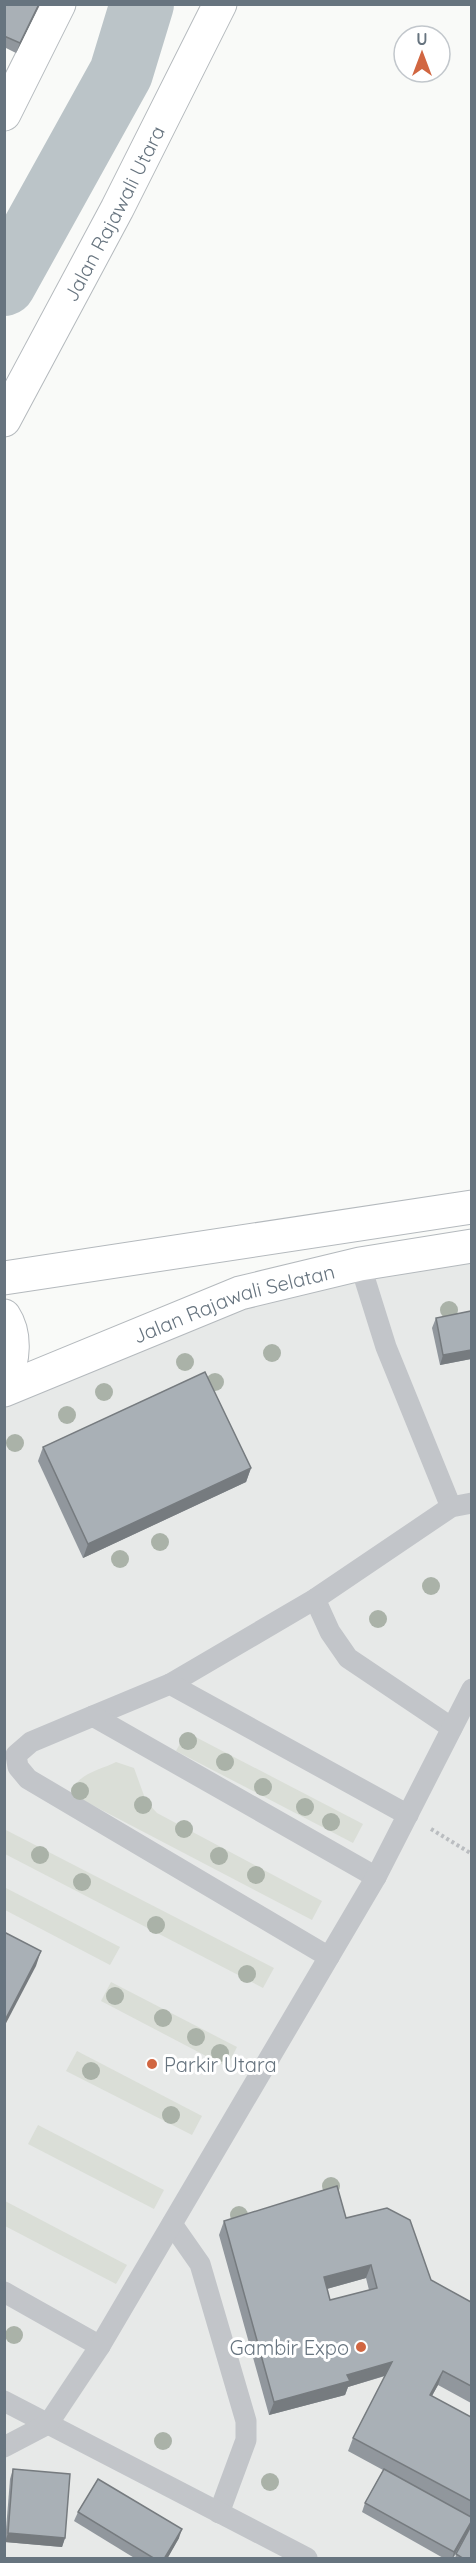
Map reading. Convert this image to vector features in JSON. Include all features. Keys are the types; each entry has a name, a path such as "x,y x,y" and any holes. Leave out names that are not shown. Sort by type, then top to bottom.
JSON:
{"main road":[{"path":"4,114 59,4"},
{"name":"Jalan Rajawali Utara","path":"4,420 117,209 220,4"},
{"path":"4,1278 471,1207"},
{"name":"Jalan Rajawali Selatan","path":"4,1390 240,1293 360,1264 471,1246"},
{"path":"4,1316 13,1345 10,1370 4,1380"}],"lane":[{"path":"360,1264 386,1347 451,1507"},
{"path":"329,1956 28,1779 18,1767 16,1755 31,1742 170,1684 315,1599 451,1507 471,1503"},
{"path":"315,1599 330,1632 348,1658 452,1728"},
{"path":"170,1684 408,1815"},
{"path":"4,2447 48,2424 100,2346 376,1877 471,1689"},
{"path":"93,1716 376,1877"},
{"path":"172,2224 200,2264 246,2421 246,2440 219,2513"},
{"path":"4,2292 100,2346"},
{"path":"4,2401 307,2559"}],"path":[{"path":"408,1815 471,1854"}],"shaded area":[{"path":"471,1246 471,2558 5,2558 5,1390 240,1293"},
{"path":"186,1732 363,1824 353,1843 176,1751"},
{"path":"116,1762 134,1768 146,1801 157,1813 322,1901 312,1920 73,1795 74,1788 83,1777"},
{"path":"4,1829 274,1968 263,1988 5,1854"},
{"path":"4,1887 120,1947 110,1965 5,1910"},
{"path":"111,1982 237,2047 227,2067 101,2001"},
{"path":"77,2051 202,2116 192,2135 66,2071"},
{"path":"38,2125 164,2190 154,2209 28,2144"},
{"path":"5,2201 127,2265 116,2284 5,2226"}],"building":[{"path":"4,4 39,4 20,43 4,36"},
{"path":"471,1311 471,1350 443,1355 436,1318"},
{"path":"205,1372 251,1468 88,1544 43,1447"},
{"path":"4,1932 41,1951 4,2022"},
{"name":"Gambir Expo","path":"337,2186 346,2218 387,2208 410,2220 431,2280 471,2302 471,2386 443,2371 430,2395 471,2417 471,2501 353,2438 392,2362 347,2375 350,2381 274,2402 224,2221","holes":["371,2265 377,2288 330,2300 324,2277"]},
{"path":"13,2469 70,2474 65,2538 8,2533"},
{"path":"384,2469 471,2517 471,2522 454,2552 365,2503"},
{"path":"98,2479 182,2529 164,2559 155,2559 78,2512"},
{"path":"471,2526 471,2559 464,2559 456,2554"}],"waterway":[{"path":"4,284 121,73 142,4"}],"place":[{"name":"Parkir Utara","path":"152,2064"},
{"name":"Gambir Expo","path":"361,2347"}]}
